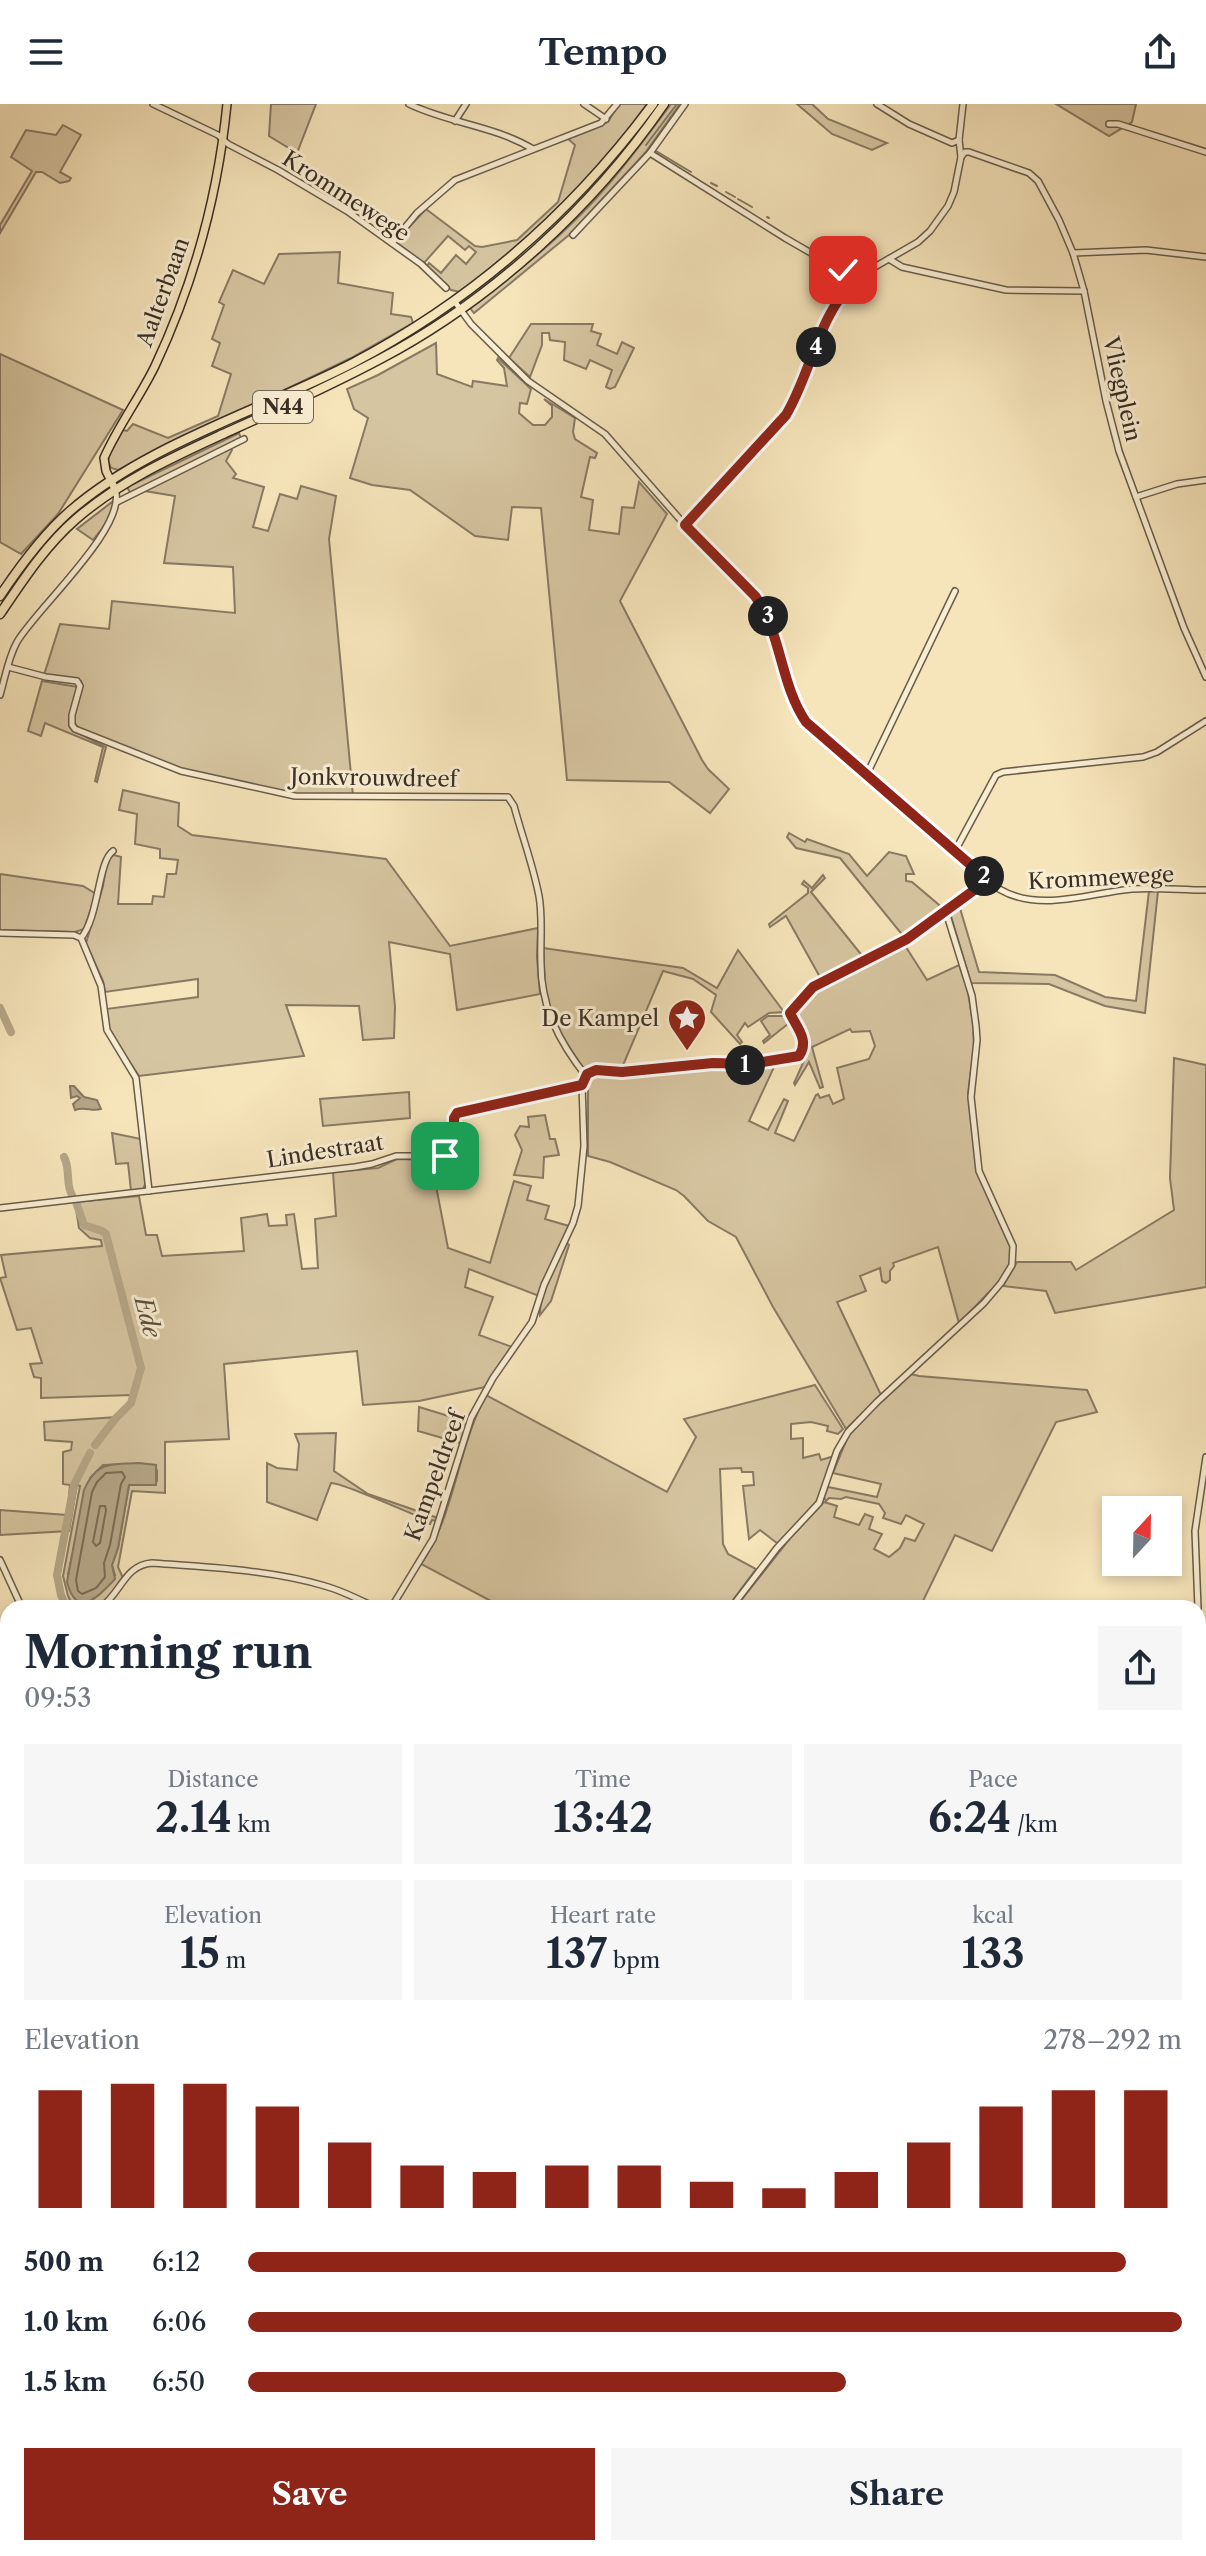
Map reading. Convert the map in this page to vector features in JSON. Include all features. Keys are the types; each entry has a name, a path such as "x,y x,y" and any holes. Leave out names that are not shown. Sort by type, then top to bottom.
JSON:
{"highway":[{"name":"N44","path":"458,305 573,200 653,104"},
{"name":"N44","path":"0,596 59,521 158,454 353,363 458,305 510,270 580,206 626,155 664,104"},
{"name":"N44","path":"0,614 55,540 112,485"}],"main road":[{"name":"Aalterbaan","path":"112,485 104,458 154,368 186,291 208,220 227,104"}],"street":[{"name":"Krommewege","path":"153,104 323,196 429,270 446,288"},
{"path":"409,104 518,140 533,149"},
{"path":"455,121 466,104"},
{"path":"584,104 606,120"},
{"path":"392,243 417,213 448,185 463,176 606,120 617,104"},
{"path":"573,235 650,153 685,104"},
{"path":"877,104 926,133 952,143 959,140"},
{"path":"685,525 786,415 798,394 830,311 841,294 856,279 918,242 941,218 954,192 963,155 959,140 963,104"},
{"path":"1109,124 1118,124 1206,152"},
{"path":"650,153 856,279"},
{"name":"Vliegplein","path":"963,155 1023,171 1038,181 1059,220 1084,291 1108,413 1119,451 1184,628 1206,677"},
{"path":"1073,253 1146,250 1206,257"},
{"path":"889,259 902,267 1006,290 1084,291"},
{"name":"Krommewege","path":"458,305 528,381 605,434 685,525 755,596 774,633 794,701 806,722 988,880 1009,895 1036,901 1132,889 1206,890"},
{"path":"117,502 244,439"},
{"path":"1136,497 1177,484 1206,480"},
{"path":"0,695 18,640 109,524 117,502 112,485"},
{"path":"867,774 955,591"},
{"name":"Jonkvrouwdreef","path":"8,667 77,681 80,686 71,721 75,729 181,771 309,798 508,797 514,806 539,895 541,974 548,1013 560,1038 586,1076"},
{"path":"955,851 996,775 1143,757 1157,752 1206,721"},
{"path":"81,938 92,917 106,857 113,851"},
{"path":"582,1085 586,1076 596,1070 622,1072 713,1063 751,1064 799,1056 803,1050 803,1040 790,1013 804,996 818,984 907,939 988,880"},
{"path":"737,1600 777,1548 819,1503 848,1432 984,1303 1012,1265 1013,1246 979,1171 971,1097 977,1040 974,1005 946,912"},
{"path":"0,933 74,935 81,938 101,986 107,1030 136,1078 149,1191"},
{"name":"Lindestraat","path":"0,1208 355,1167 396,1156 445,1156 454,1148 454,1118 461,1111 582,1085"},
{"name":"Kampeldreef","path":"396,1600 433,1539 476,1408 532,1322 544,1285 573,1223 578,1206 584,1146 582,1085"},
{"path":"1198,1600 1195,1531 1206,1457"},
{"path":"0,1560 18,1600"},
{"path":"109,1600 131,1570 152,1563 313,1583 359,1600"}],"shaded area":[{"path":"271,104 316,104 297,153 269,136"},
{"path":"619,104 647,104 606,157 561,206 460,292 451,290 427,266 429,263 441,273 456,255 466,264 476,252 469,246 465,250 448,236 424,263 397,243 426,209 475,246 517,240 558,202 575,145 566,137 608,122"},
{"path":"671,104 680,104 645,153 569,235 474,313 470,308 533,258 597,198"},
{"path":"797,104 812,104 828,119 887,143 872,150 832,134"},
{"path":"1056,104 1136,104 1132,122 1109,136"},
{"path":"63,125 81,135 60,172 71,178 60,183 42,172 36,172 0,233 0,225 32,171 11,157 26,130 56,135"},
{"path":"340,252 338,283 393,293 391,314 411,317 413,323 351,358 118,470 111,468 108,461 110,453 123,430 127,431 133,424 168,438 218,416 231,374 212,366 220,343 212,339 224,305 219,302 233,270 264,284 279,254"},
{"path":"531,324 593,324 591,331 601,334 597,345 617,354 622,342 634,348 615,387 610,389 606,387 612,370 590,360 586,369 564,360 565,342 550,340 549,333 542,333 542,345 530,377 509,358"},
{"path":"436,343 437,374 472,387 473,381 507,386 504,368 498,358 531,389 527,404 520,403 519,413 533,425 545,425 552,417 552,406 544,399 575,418 575,439 597,453 595,458 590,457 581,497 593,500 589,530 619,534 622,507 634,508 639,482 667,514 620,601 702,760 729,789 710,813 669,782 567,780 541,508 512,507 508,540 475,536 410,490 372,485 350,478 368,418 354,409 347,389"},
{"path":"0,354 123,410 58,514 21,554 0,542"},
{"path":"239,433 241,438 229,444 232,450 226,461 236,474 233,478 264,487 253,527 268,531 280,494 297,499 301,486 336,496 329,539 353,796 296,795 182,770 80,730 73,721 82,689 81,681 44,675 60,624 109,629 112,601 235,613 233,567 164,563 175,496 145,491 142,487 131,494 127,487"},
{"path":"112,502 114,505 109,520 93,540 77,529"},
{"path":"42,681 78,687 69,726 106,747 97,782 103,747 45,723 41,736 28,731"},
{"path":"123,790 179,803 178,826 192,835 386,859 450,946 538,928 540,994 457,1010 450,954 389,942 395,1007 394,1038 363,1040 359,1006 286,1005 304,1056 139,1076 108,1029 106,1009 198,997 198,979 105,992 86,943 103,886 107,860 114,855 121,857 118,904 152,904 153,896 164,897 167,874 176,874 178,860 160,858 160,849 135,844 137,814 119,810"},
{"path":"789,833 805,842 807,839 849,854 867,876 889,852 906,856 914,874 906,874 906,881 912,882 945,910 904,937 840,858 796,848 787,837"},
{"path":"0,874 83,886 96,894 84,929 75,932 0,930"},
{"path":"823,875 825,878 811,892 864,958 821,979 786,916 770,927 769,924 808,893 808,888 802,884 804,881 812,888"},
{"path":"1149,891 1158,891 1145,1013 1105,1006 1049,984 971,983 950,913 959,905 979,972 1055,975 1105,997 1136,1001"},
{"path":"904,944 927,980 959,965 967,986 974,1047 968,1094 977,1170 1011,1248 1011,1263 1000,1281 959,1323 938,1247 893,1263 890,1280 886,1283 882,1281 880,1268 860,1276 866,1291 837,1302 881,1395 846,1429 773,1307 736,1237 708,1221 676,1190 588,1156 588,1082 594,1076 775,1065 749,1121 768,1130 784,1099 788,1101 775,1133 794,1141 816,1095 820,1098 829,1095 833,1104 844,1099 837,1068 869,1059 875,1046 870,1031 852,1032 850,1029 812,1047 823,1087 820,1088 809,1062 795,1085 806,1048 792,1014 815,989"},
{"path":"543,948 683,968 717,988 738,950 784,1012 769,1013 748,1027 745,1023 737,1035 742,1042 740,1044 711,1012 716,995 693,979 663,971 621,1070 582,1067 552,1020 545,985"},
{"path":"768,1016 787,1016 796,1029 800,1038 800,1053 771,1059 798,1049 798,1041 796,1031 789,1023 764,1043 770,1035 761,1021"},
{"path":"1174,1058 1206,1065 1206,1287 1055,1313 1046,1291 1003,1286 1017,1262 1071,1262 1076,1270 1174,1210 1170,1178"},
{"path":"409,1092 410,1118 323,1126 320,1099"},
{"path":"545,1115 550,1139 555,1139 559,1155 544,1157 543,1178 514,1175 522,1150 515,1135 520,1126 529,1127 528,1117"},
{"path":"112,1133 141,1139 146,1181 143,1190 131,1191 128,1163 116,1164"},
{"path":"397,1159 431,1160 448,1248 490,1263 514,1181 531,1186 527,1200 549,1206 545,1219 569,1226 539,1296 469,1269 465,1287 493,1297 479,1335 512,1347 485,1387 419,1401 363,1405 357,1351 224,1364 229,1439 165,1442 165,1493 132,1491 118,1567 123,1578 106,1600 70,1600 63,1576 80,1486 77,1485 69,1531 0,1535 0,1510 67,1515 70,1485 63,1484 63,1452 71,1450 72,1442 45,1440 44,1422 117,1417 132,1395 41,1398 41,1378 34,1377 30,1364 42,1363 31,1328 17,1330 0,1278 6,1277 1,1255 102,1246 101,1240 90,1238 79,1228 75,1202 139,1196 146,1235 157,1235 162,1256 244,1251 241,1218 267,1214 269,1226 287,1225 286,1215 294,1214 302,1269 318,1268 315,1219 336,1216 333,1172 378,1168","holes":["127,1464 157,1470 157,1481 129,1485 112,1565 115,1575 68,1574 90,1478 103,1465"]},
{"path":"567,1243 569,1245 551,1301 540,1315 545,1288"},
{"path":"911,1374 1087,1390 1097,1412 1056,1422 992,1551 955,1535 923,1600 741,1600 792,1536 824,1502 837,1506 834,1517 859,1525 865,1514 873,1517 869,1529 882,1534 874,1549 889,1557 900,1548 905,1538 915,1541 924,1524 906,1515 901,1524 883,1518 885,1513 879,1504 846,1497 826,1501 824,1497 828,1487 877,1497 881,1484 833,1473 848,1436"},
{"path":"815,1385 843,1429 838,1434 827,1431 828,1426 811,1422 791,1424 791,1439 803,1438 803,1458 819,1454 821,1460 833,1459 817,1501 778,1544 760,1530 749,1539 743,1486 754,1485 753,1472 742,1472 741,1468 720,1469 723,1544 728,1554 756,1569 733,1600 489,1600 421,1564 441,1525 468,1437 486,1395 667,1492 696,1437 684,1419"},
{"path":"419,1407 468,1422 460,1443 418,1431"},
{"path":"336,1433 334,1471 368,1494 438,1518 438,1521 432,1520 430,1524 414,1519 415,1515 331,1483 317,1520 267,1502 267,1463 277,1468 297,1470 299,1444 295,1434"}],"water":[{"path":"70,1086 74,1086 84,1097 97,1100 101,1109 75,1110 73,1104 80,1098 71,1098"},
{"path":"113,1465 156,1465 156,1485 129,1485 112,1565 115,1579 92,1600 76,1600 67,1582 84,1490 94,1473"}],"waterway":[{"path":"646,145 677,104"},
{"path":"656,151 691,172"},
{"path":"711,183 717,186"},
{"path":"726,192 735,197"},
{"path":"738,199 752,207"},
{"path":"818,332 839,292"},
{"name":"Ede","path":"0,1008 11,1032"},
{"name":"Ede","path":"64,1157 72,1195"},
{"name":"Ede","path":"76,1202 84,1225 106,1234 141,1368 131,1403 95,1445"},
{"name":"Ede","path":"63,1600 57,1575 74,1485 90,1453"}],"place":[{"name":"De Kampel","path":"687,1052"}],"route":[{"path":"445,1156 454,1148 454,1118 457,1113 582,1085 592,1071 622,1072 703,1063 742,1065 799,1056 803,1050 803,1040 790,1013 813,987 907,939 988,880 806,722 794,701 770,620 763,607 685,525 786,415 798,394 830,311 856,279 843,270"}]}
